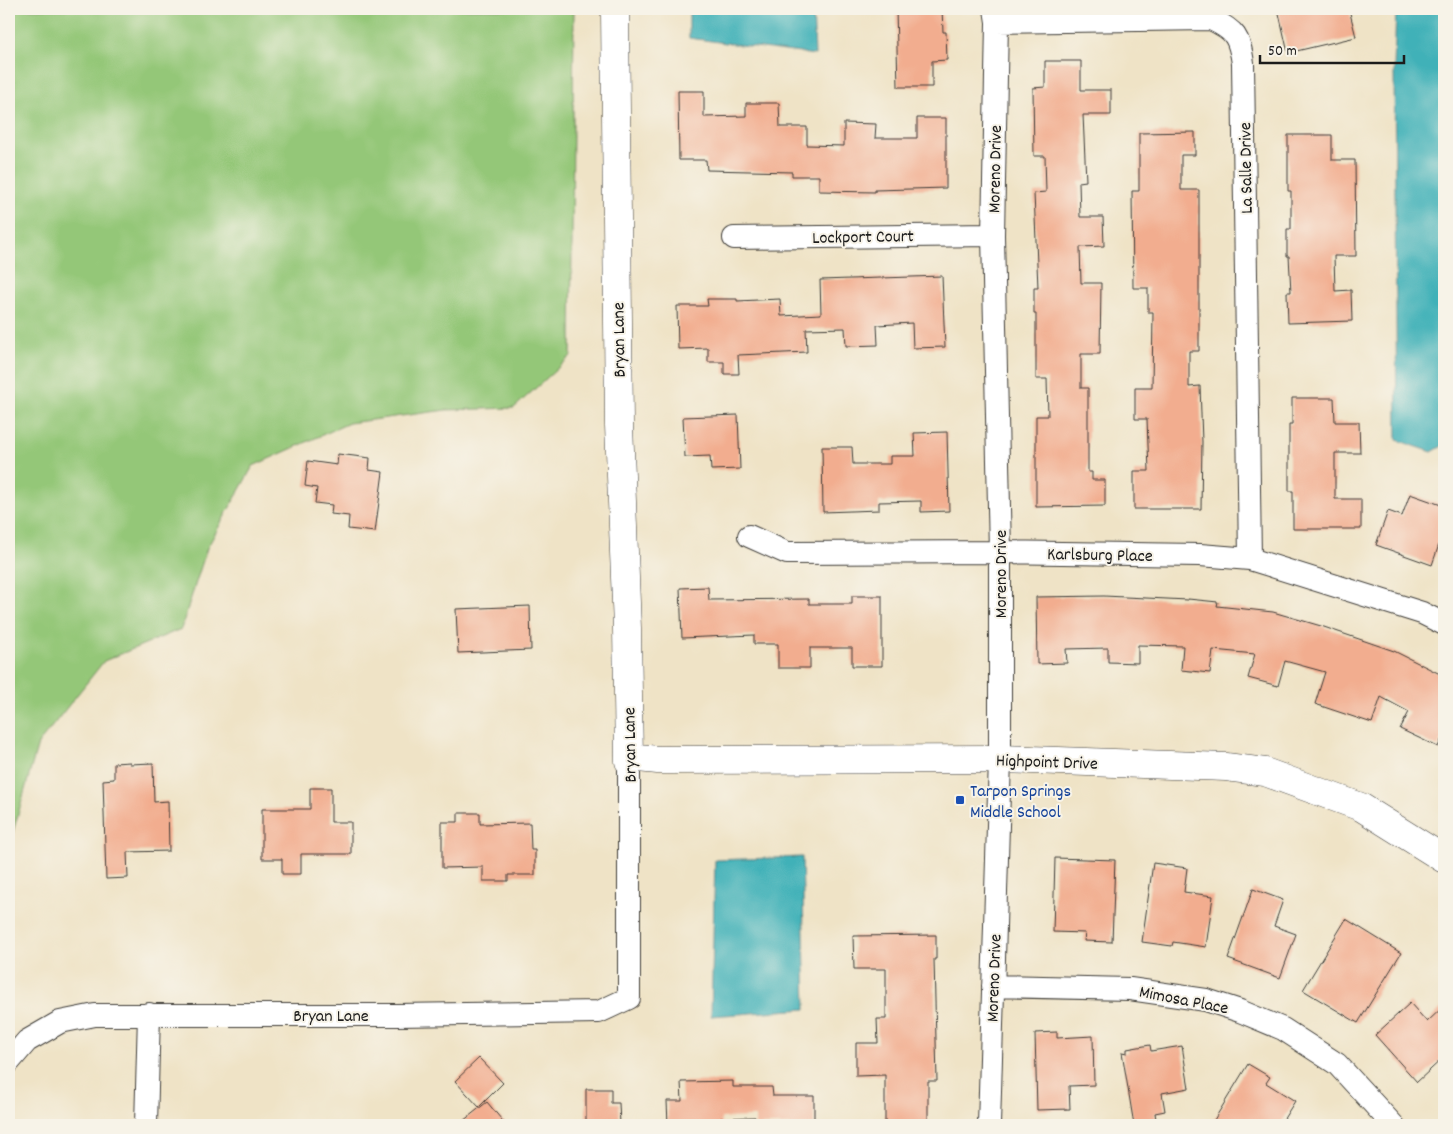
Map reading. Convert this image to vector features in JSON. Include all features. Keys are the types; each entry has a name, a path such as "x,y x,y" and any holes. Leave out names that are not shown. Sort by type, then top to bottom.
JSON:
{"street":[{"name":"Bryan Lane","path":"9,1062 27,1041 60,1022 95,1015 397,1015 599,1012 629,998 629,762 627,628 619,425 615,9"},
{"name":"Moreno Drive","path":"989,1125 1000,759 1000,552 993,235 996,15"},
{"name":"La Salle Drive","path":"996,15 1212,19 1233,31 1240,46 1243,63 1250,560"},
{"name":"Lockport Court","path":"734,238 993,235"},
{"name":"Karlsburg Place","path":"750,536 787,553 1000,552 1200,555 1250,560 1422,613 1444,624"},
{"name":"Highpoint Drive","path":"629,762 638,758 658,760 1000,759 1226,767 1265,772 1361,807 1444,859"},
{"name":"Mimosa Place","path":"993,986 1130,989 1206,1000 1240,1010 1283,1029 1337,1064 1393,1125"},
{"path":"146,1125 149,1014"}],"green space":[{"path":"9,9 574,9 571,356 514,408 446,410 349,423 253,466 207,548 181,629 104,661 38,744 9,846"}],"water":[{"path":"689,9 813,9 815,55 689,38"},
{"path":"1396,9 1444,9 1444,445 1432,452 1397,440 1394,68"},
{"path":"802,857 806,1009 711,1016 715,860"}],"building":[{"path":"896,9 942,9 943,32 946,32 947,60 932,61 932,87 898,87"},
{"path":"1278,9 1349,9 1356,37 1288,53"},
{"path":"1045,61 1081,61 1081,90 1111,90 1111,115 1083,115 1086,181 1079,182 1080,217 1103,217 1104,246 1080,247 1081,283 1101,283 1100,354 1081,354 1081,388 1088,388 1088,472 1092,472 1092,480 1105,480 1105,506 1036,507 1036,416 1048,416 1047,379 1036,379 1034,288 1038,288 1034,193 1046,192 1045,156 1034,156 1033,88 1045,87"},
{"path":"678,91 704,91 704,117 746,116 746,103 779,103 780,127 807,127 807,145 844,146 844,123 876,124 875,138 917,138 917,118 946,118 946,188 875,190 875,192 819,191 819,176 792,176 792,172 707,170 706,160 679,160"},
{"path":"1195,132 1195,155 1181,155 1181,190 1199,190 1199,351 1189,351 1189,387 1200,386 1202,442 1201,509 1134,509 1134,471 1149,471 1147,419 1135,419 1135,388 1152,388 1153,312 1148,312 1148,288 1133,288 1132,191 1139,191 1139,133"},
{"path":"1288,135 1332,135 1332,160 1355,160 1356,256 1334,256 1335,291 1351,290 1352,321 1288,323 1287,292 1291,292 1289,256 1287,256 1287,229 1291,229 1291,191 1288,191"},
{"path":"942,276 945,347 913,348 912,323 877,325 878,345 846,346 845,328 806,329 807,352 738,355 739,374 724,374 724,362 708,362 708,348 678,349 677,306 708,306 707,299 737,299 737,301 780,299 781,316 821,314 820,280"},
{"path":"1292,398 1334,398 1335,422 1359,422 1360,453 1335,453 1335,499 1361,499 1361,529 1293,529 1293,491 1289,491 1289,424 1292,424"},
{"path":"738,415 740,469 711,470 710,456 685,457 683,417"},
{"path":"947,432 949,511 921,512 921,501 879,502 879,510 823,512 822,447 852,447 853,464 890,464 890,456 915,456 914,433"},
{"path":"338,454 370,458 369,470 383,472 375,532 348,529 349,516 331,514 332,505 315,503 317,488 305,486 308,461 337,465"},
{"path":"1410,494 1444,506 1444,530 1432,565 1376,545 1388,511 1402,516"},
{"path":"708,587 709,600 809,599 809,604 852,604 852,596 882,596 882,666 852,666 852,648 810,648 810,668 778,668 778,644 754,644 754,635 682,638 680,588"},
{"path":"1104,596 1188,599 1218,602 1217,606 1273,612 1394,651 1444,676 1444,734 1438,747 1400,729 1409,712 1381,697 1372,723 1315,704 1325,672 1285,661 1278,686 1248,678 1255,654 1213,650 1210,673 1181,670 1183,646 1138,645 1138,663 1108,662 1108,648 1066,649 1067,663 1037,664 1036,597"},
{"path":"530,606 531,650 458,653 456,609"},
{"path":"130,762 130,764 153,763 154,802 168,801 169,851 127,852 128,878 106,879 103,780 114,779 114,763"},
{"path":"310,788 331,788 331,822 351,822 351,854 301,854 301,874 282,874 282,859 262,859 262,809 310,809"},
{"path":"458,813 480,813 480,824 530,823 531,850 535,850 535,875 508,875 508,881 483,881 483,867 442,868 442,822 458,822"},
{"path":"1055,858 1115,860 1112,942 1084,941 1085,933 1053,932"},
{"path":"1153,863 1187,868 1184,892 1213,896 1206,947 1173,942 1172,946 1142,942"},
{"path":"1253,889 1283,900 1274,926 1296,934 1280,978 1228,959"},
{"path":"1346,919 1401,953 1358,1023 1303,990"},
{"path":"936,935 936,959 934,959 937,1081 928,1081 928,1125 885,1125 885,1075 856,1076 856,1043 878,1043 877,1019 886,1019 886,969 854,969 853,936"},
{"path":"1410,1003 1427,1022 1444,1006 1444,1057 1417,1082 1375,1035"},
{"path":"1057,1032 1057,1038 1093,1036 1094,1085 1069,1086 1070,1109 1037,1110 1035,1033"},
{"path":"1150,1045 1151,1051 1182,1046 1189,1088 1162,1093 1165,1111 1155,1113 1157,1125 1134,1125 1122,1052 1127,1053 1127,1049"},
{"path":"479,1058 503,1083 479,1107 455,1081"},
{"path":"1248,1064 1270,1077 1266,1083 1295,1101 1280,1125 1211,1125"},
{"path":"733,1081 733,1087 772,1087 773,1096 814,1096 814,1125 755,1125 755,1117 721,1118 722,1125 668,1125 667,1101 682,1101 681,1082"},
{"path":"586,1089 611,1089 611,1103 619,1103 620,1125 586,1125"},
{"path":"487,1102 506,1125 458,1125"}],"place":[{"name":"Tarpon Springs Middle School","path":"960,800"}]}
